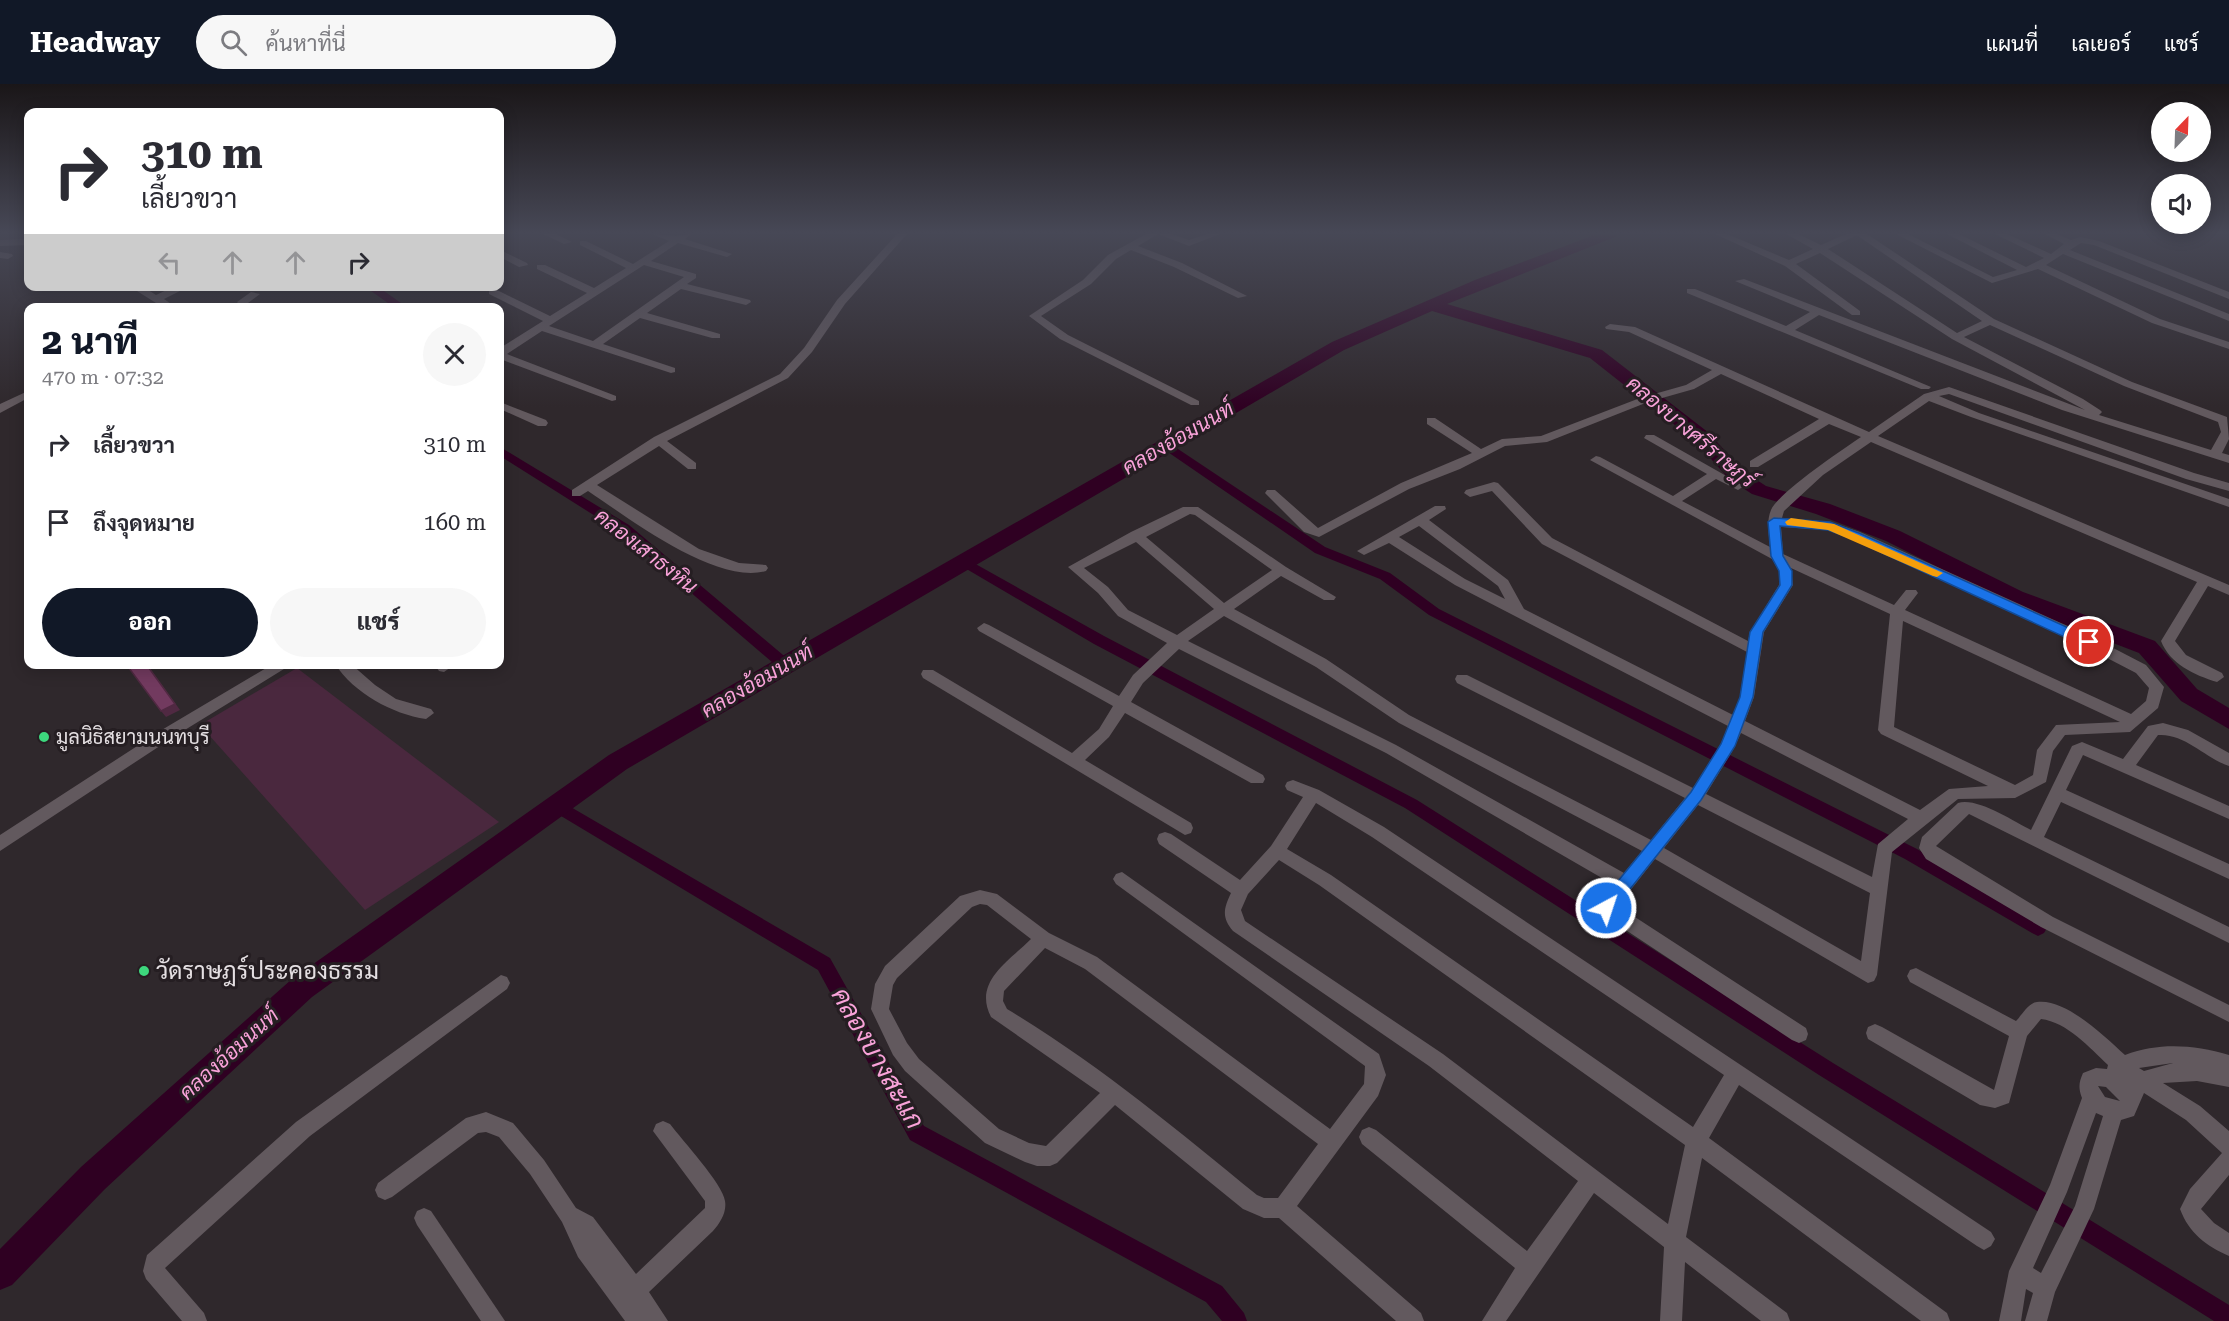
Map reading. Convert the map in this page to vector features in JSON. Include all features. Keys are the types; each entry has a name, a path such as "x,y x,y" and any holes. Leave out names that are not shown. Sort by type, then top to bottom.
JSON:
{"street":[{"path":"145,292 164,303"},
{"path":"157,298 171,292"},
{"path":"493,292 545,324 670,370"},
{"path":"504,348 594,292"},
{"path":"596,344 670,292"},
{"path":"706,292 747,302"},
{"path":"576,493 658,440 769,385 794,368 850,292"},
{"path":"1071,292 1037,312 1035,319 1064,337 1195,403"},
{"path":"1233,292 1242,296"},
{"path":"1692,292 1788,330 1927,391 2098,459 2229,503"},
{"path":"1768,292 2115,424 2229,459"},
{"path":"1827,292 1856,313"},
{"path":"1885,292 1956,337 2069,395 2115,424"},
{"path":"1947,292 1990,321 2128,384 2223,420 2227,432 2214,456"},
{"path":"2094,292 2156,321 2229,346"},
{"path":"2160,292 2229,318"},
{"path":"243,303 255,294"},
{"path":"1788,330 1818,311"},
{"path":"639,314 716,336"},
{"path":"1956,337 1990,321"},
{"path":"1610,327 1631,329 1828,419 2229,590"},
{"path":"504,351 612,398"},
{"path":"1271,493 1309,529 1319,533 1405,486 1456,466 1502,443 1543,439 1644,400 1690,387 1720,370"},
{"path":"1799,1034 1606,908 1696,796 1728,746 1747,697 1757,632 1786,585 1786,571 1777,556 1776,515 1819,472 1927,391 1949,390 2190,476 2229,487"},
{"path":"0,409 24,396"},
{"path":"504,407 542,423"},
{"path":"1754,464 1828,419"},
{"path":"1431,421 1480,453"},
{"path":"1650,438 1738,486"},
{"path":"658,440 692,466"},
{"path":"1596,460 1777,556 2133,722"},
{"path":"1673,501 1715,474"},
{"path":"588,484 690,550 734,566 761,568"},
{"path":"1470,493 1494,486 1547,541 1754,650"},
{"path":"1364,551 1440,509"},
{"path":"1329,597 1281,570 1198,511 1188,510 1075,567 1103,590 1124,613 1391,749 1626,883"},
{"path":"1136,535 1223,609 1321,663 1404,719 1654,850 1868,975 1877,888 1884,849 1955,793 2015,792 2040,778 2045,750 2061,729 2125,728 2153,704 2157,687 2141,669 2089,642 1830,526 1776,515"},
{"path":"1420,520 1503,584 1519,612"},
{"path":"1390,538 1460,582 1735,724 1915,824"},
{"path":"1074,761 1096,743 1138,679 1158,659 1177,642 1281,570"},
{"path":"2205,580 2168,641 2170,649 2179,657 2217,677"},
{"path":"1911,594 1897,611 1886,730 2015,792"},
{"path":"984,628 1257,779"},
{"path":"0,844 160,738 277,669"},
{"path":"347,669 356,678 403,709 426,713"},
{"path":"928,674 1185,828"},
{"path":"1462,679 1877,888"},
{"path":"2126,767 2153,730 2162,728 2179,733 2229,760"},
{"path":"2035,839 2077,750 2090,750 2229,813"},
{"path":"1293,786 1313,794 1378,832 1984,1239"},
{"path":"2057,793 2229,872"},
{"path":"1313,794 1277,850 1241,890 1232,910 1233,919 1239,926 1436,1060 1675,1239 1779,1321"},
{"path":"2229,935 1980,812 1964,808 1928,842 1927,848 1932,854 2047,922 2229,1014"},
{"path":"1165,839 1241,890"},
{"path":"1277,850 1325,880 1696,1141 1939,1321"},
{"path":"1122,879 1372,1059 1377,1069 1377,1080 1333,1143 1283,1208"},
{"path":"1115,1092 1050,1155 1037,1156 1025,1152 992,1136 912,1065 900,1049 880,1009 884,984 891,972 966,901 972,898 991,900 1042,938 1091,963 1333,1143"},
{"path":"1042,938 996,986 992,995 994,1006 1000,1015 1057,1050 1115,1092 1250,1202 1264,1208 1283,1208 1413,1321"},
{"path":"1916,976 2019,1032"},
{"path":"196,1321 154,1270 155,1263 303,1129 501,983"},
{"path":"1875,1033 1986,1098 1995,1099 2002,1096 2019,1032 2037,1010 2046,1009 2059,1014 2142,1082 2210,1124 2229,1146"},
{"path":"2121,1105 2098,1103 2088,1090 2090,1079 2103,1077 2122,1065 2160,1056 2200,1055 2229,1064"},
{"path":"1671,1321 1675,1239 1696,1141 1737,1071"},
{"path":"2036,1321 2045,1288 2084,1209 2121,1105 2142,1082 2173,1072 2208,1072 2229,1078"},
{"path":"2103,1077 2119,1085 2121,1105"},
{"path":"2010,1321 2011,1305 2020,1271 2058,1192 2092,1097"},
{"path":"386,1190 473,1125 486,1122 506,1130 537,1167 569,1215 585,1250 639,1321"},
{"path":"635,1290 706,1224 714,1215 716,1206 714,1197 663,1131"},
{"path":"1369,1137 1529,1266"},
{"path":"2229,1160 2197,1196 2190,1209 2194,1220 2204,1230 2229,1245"},
{"path":"1493,1321 1529,1266 1592,1179"},
{"path":"569,1215 586,1224 657,1321"},
{"path":"424,1218 494,1321"},
{"path":"2020,1271 2045,1288"}],"shaded area":[{"path":"298,669 499,822 365,910 200,725"}],"building":[{"path":"130,669 150,669 175,704 161,711"}],"waterway":[{"name":"คลองเสาธงหิน","path":"378,292 395,303"},
{"name":"คลองอ้อมนนท์","path":"1431,305 1461,292"},
{"name":"คลองอ้อมนนท์","path":"0,1273 93,1178 302,988 618,762 1338,346 1431,305"},
{"name":"คลองบางศรีราษฎร์","path":"1431,305 1596,354 1702,437 1736,475 1759,490 1823,509 1893,536 2015,597 2147,647 2189,695 2229,720"},
{"path":"1166,445 1320,550 1385,576 1434,612 1911,854 2038,928"},
{"name":"คลองเสาธงหิน","path":"504,453 624,528 784,664"},
{"path":"963,561 1099,640 1411,804 1826,1069 2229,1318"},
{"name":"คลองบางสะแก","path":"557,805 824,964 917,1133 1214,1294 1236,1321"}],"slow traffic":[{"path":"1791,522 1830,526 1937,573"}],"place":[{"name":"มูลนิธิสยามนนทบุรี","path":"44,737"},
{"name":"วัดราษฎร์ประคองธรรม","path":"144,971"}],"route":[{"path":"1606,908 1696,796 1728,746 1747,697 1757,632 1786,585 1786,571 1777,556 1774,522 1802,522 1830,526 2089,642"}]}
